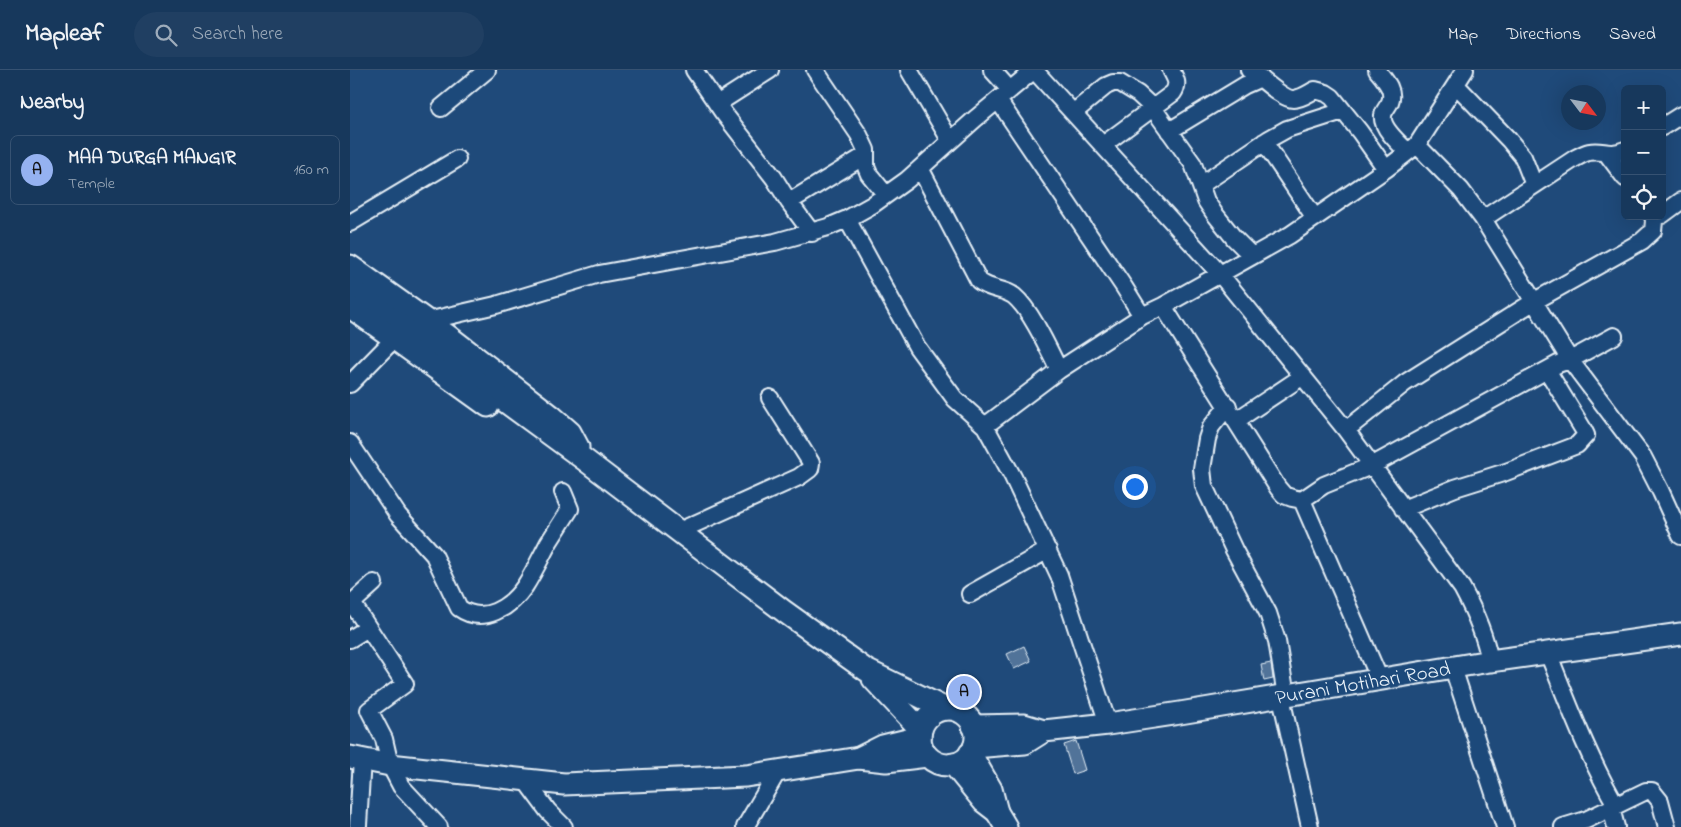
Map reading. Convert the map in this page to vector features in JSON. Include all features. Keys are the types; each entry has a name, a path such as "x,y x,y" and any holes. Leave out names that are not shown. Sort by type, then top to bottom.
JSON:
{"main road":[{"path":"350,266 427,321 563,425 570,432 585,460"},
{"path":"350,288 585,460 866,670 946,709"},
{"path":"350,307 538,441 560,452 585,460"},
{"name":"Purani Motihari Road","path":"968,747 1025,742 1044,731 1108,724 1490,662 1681,634"},
{"path":"866,670 939,763 968,747"},
{"path":"923,741 927,718 939,710 959,711 970,720 968,747 992,789 1001,820"},
{"path":"356,758 390,765 564,784 611,783 746,776 859,758 886,761 923,741"}],"street":[{"path":"441,108 487,70"},
{"path":"694,70 812,233"},
{"path":"717,104 770,70"},
{"path":"815,70 859,135 866,150 866,167 869,174 873,182 886,196"},
{"path":"909,70 950,140"},
{"path":"992,70 1004,95 1142,316"},
{"path":"1103,145 1173,93 1177,80 1171,70"},
{"path":"1377,70 1391,90 1392,95 1383,116 1384,122 1395,139 1413,148 1461,190 1483,219 1570,360 1643,457 1681,536"},
{"path":"984,426 1059,370 1142,316 1164,306 1290,235 1386,169 1413,148 1465,70"},
{"path":"427,321 496,305 599,274 775,242 812,233 847,219 886,196 1031,71 1103,145 1220,274 1346,430 1466,594 1486,641 1490,662"},
{"path":"1169,131 1245,85 1255,74 1279,93 1292,99 1299,98 1315,90 1320,90 1332,97 1386,169"},
{"path":"1073,113 1106,86 1120,83 1129,87 1153,108 1193,164 1206,201 1214,213 1234,238 1252,256"},
{"path":"1456,84 1523,157 1534,185"},
{"path":"1201,185 1264,142 1287,129 1343,111"},
{"path":"1666,124 1681,115"},
{"path":"1264,142 1315,218"},
{"path":"1483,219 1574,159 1588,152 1602,151 1607,154 1623,175"},
{"path":"1607,154 1621,152"},
{"path":"788,202 866,155"},
{"path":"350,223 457,160"},
{"path":"920,168 979,281 991,288 1009,293 1018,300 1043,338 1059,370"},
{"path":"1666,211 1681,201"},
{"path":"847,219 916,347 955,399 984,426 1013,477 1048,550 1066,595 1108,724"},
{"path":"1346,430 1405,383 1533,302 1642,241 1653,231 1657,220"},
{"path":"1164,306 1284,495 1302,500 1324,485 1371,466 1547,370 1614,336"},
{"path":"350,384 394,340"},
{"path":"1403,509 1455,488 1506,472 1577,445 1582,441 1586,435 1547,370"},
{"path":"1237,420 1303,376"},
{"path":"679,531 799,477 810,469 811,463 770,398"},
{"path":"1228,406 1211,428 1207,439 1202,469 1204,486 1234,550 1268,614 1277,641 1283,697 1310,827"},
{"path":"350,443 398,515 428,546 434,555 459,608 466,613 474,615 484,616 494,613 508,604 524,588 570,509 563,492"},
{"path":"1302,500 1380,680"},
{"path":"970,594 1048,550"},
{"path":"374,583 352,602 405,684 369,710 384,739 390,765 401,786 439,827"},
{"path":"350,639 368,628"},
{"path":"1548,653 1613,807 1616,827"},
{"path":"1453,668 1505,827"},
{"path":"356,758 358,825"},
{"path":"745,827 778,771"},
{"path":"525,780 548,811 564,827"},
{"path":"1563,827 1586,820 1646,791 1652,791 1660,801 1667,827"}],"building":[{"path":"1024,646 1031,661 1014,669 1007,654"},
{"path":"1271,663 1273,679 1264,681 1261,665"},
{"path":"1076,741 1085,770 1073,774 1064,745"}],"place":[{"name":"MAA DURGA MANGIR","path":"964,692"}]}
